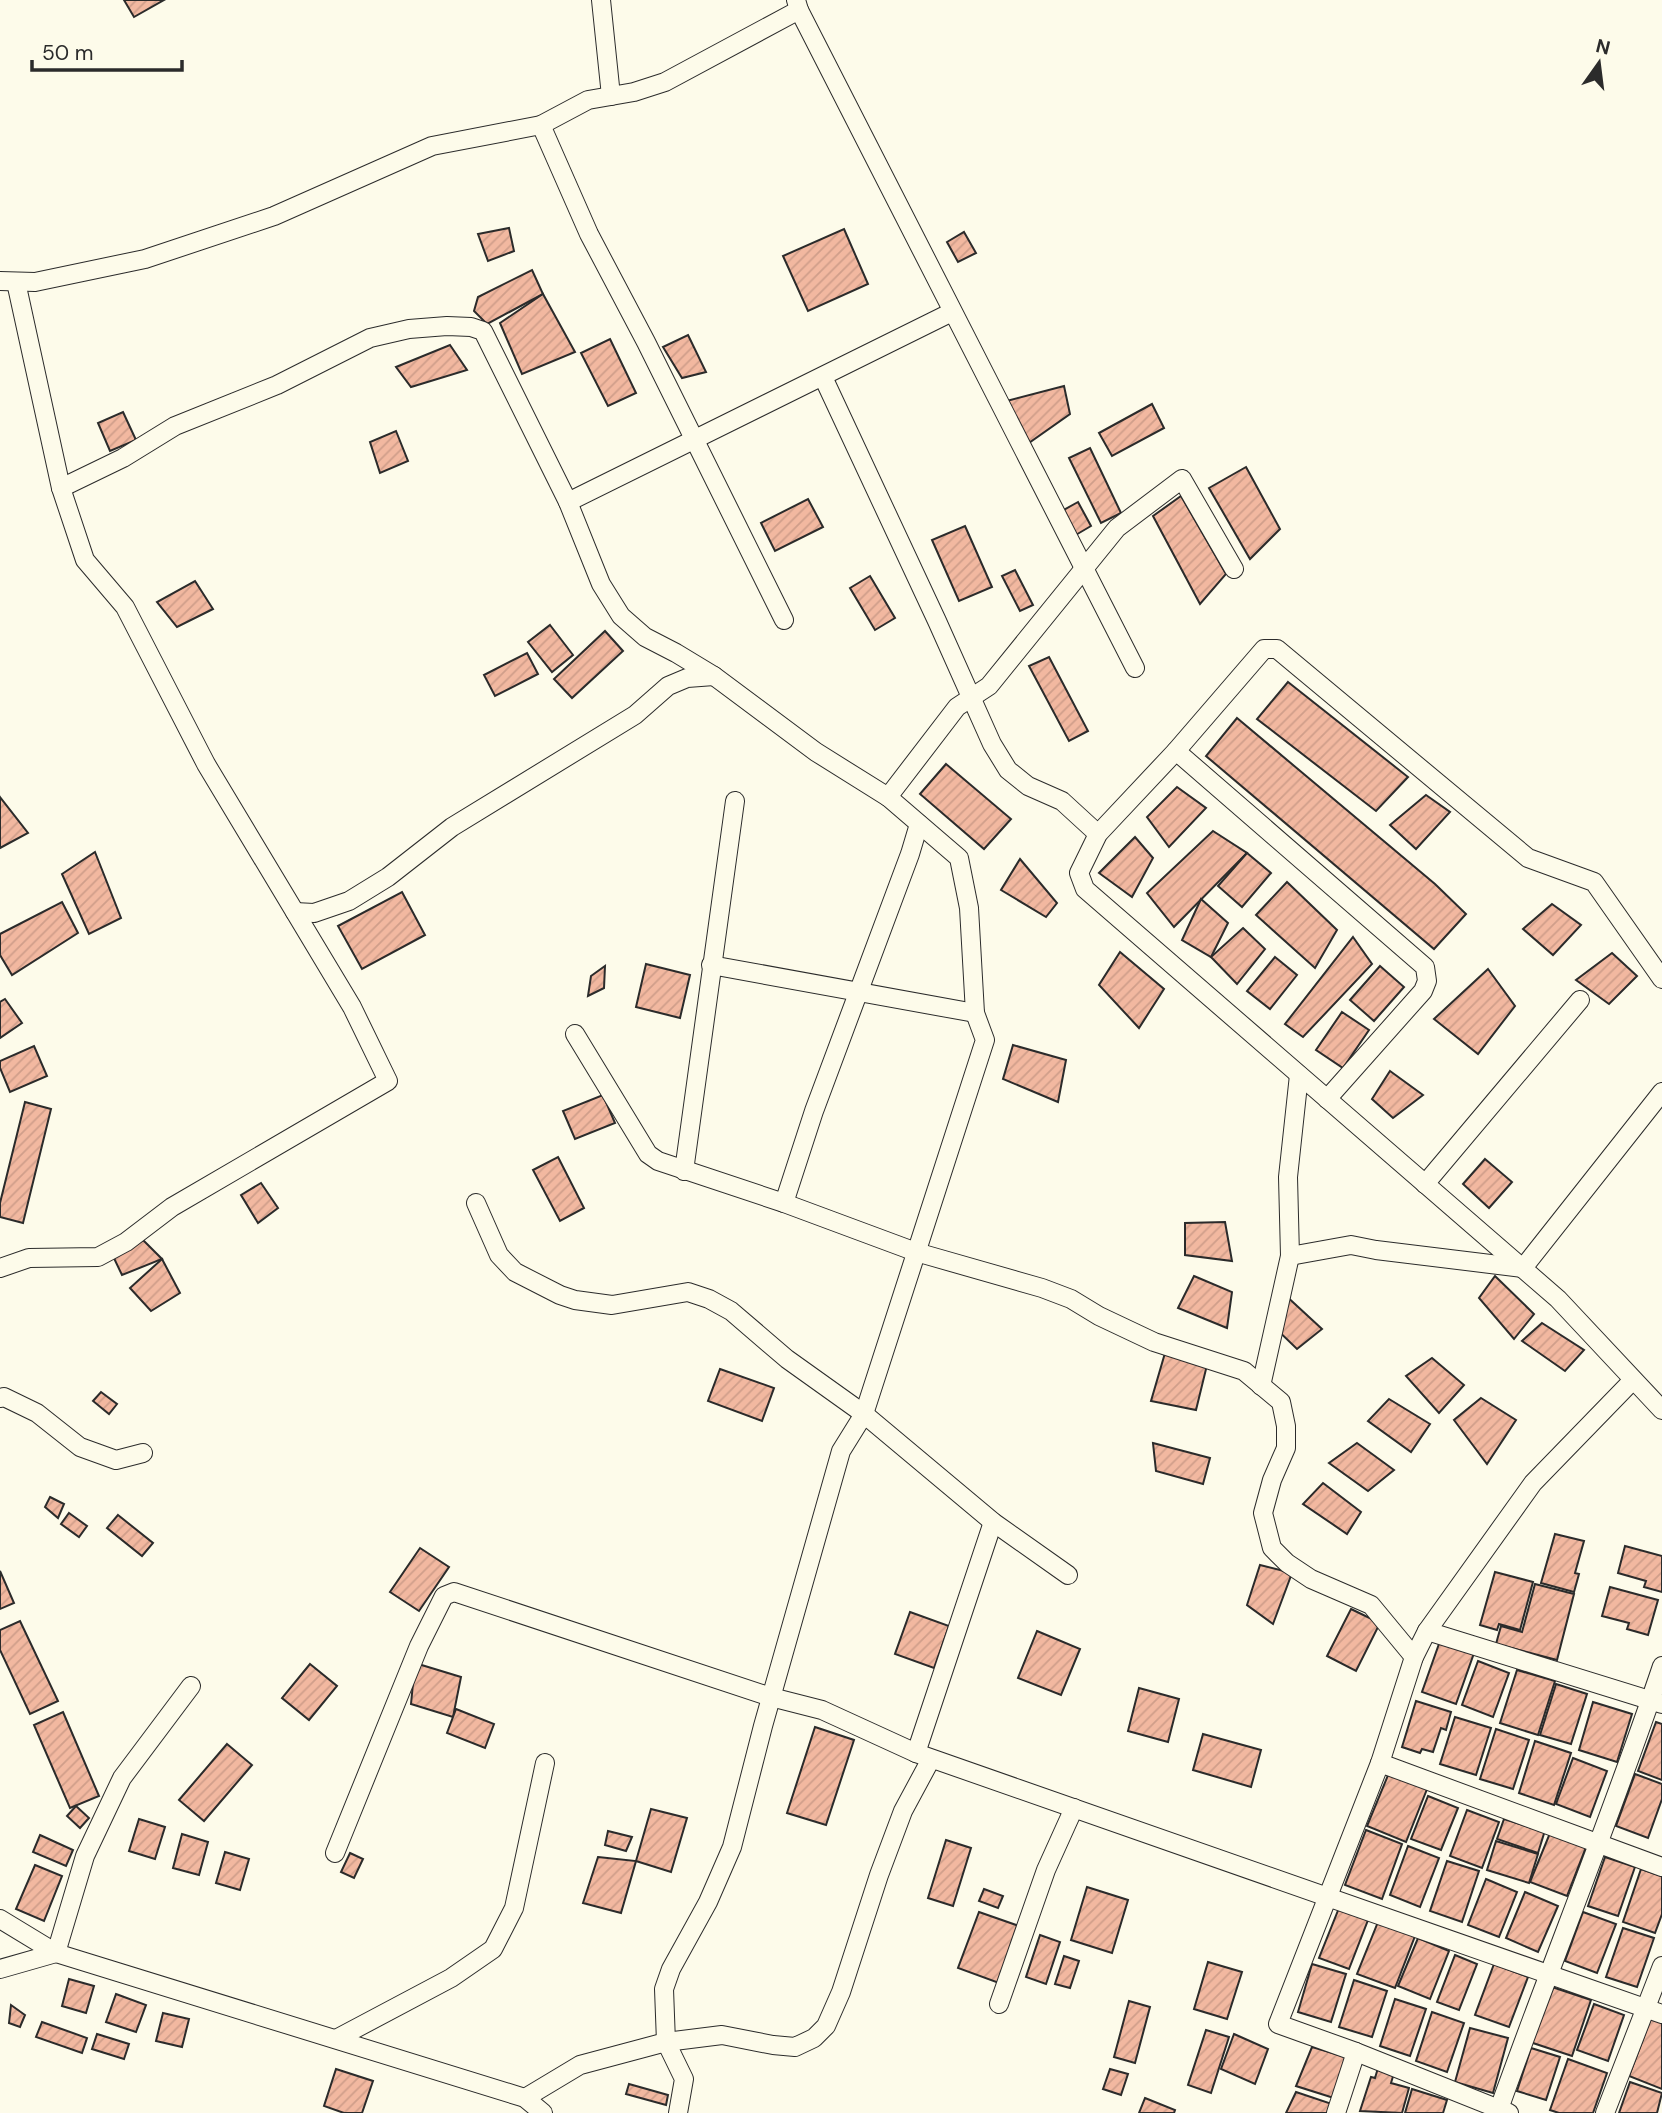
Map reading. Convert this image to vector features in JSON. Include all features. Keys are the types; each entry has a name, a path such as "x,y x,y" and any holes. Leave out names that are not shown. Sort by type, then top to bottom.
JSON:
{"street":[{"path":"601,0 611,96"},
{"path":"0,1268 29,1258 98,1257 126,1242 172,1207 388,1081 352,1007 206,764 125,607 85,560 61,488 8,282 35,282 145,259 274,216 432,146 541,125 588,100 634,92 665,82 797,5 1135,668"},
{"path":"541,125 589,234 646,342 784,620"},
{"path":"568,502 694,442 952,312"},
{"path":"61,488 123,458 176,426 277,385 370,338 447,326 471,327 482,331 568,502 601,584 621,617 645,637 714,676 816,752 888,797 959,858 969,908 975,1013 985,1040 864,1414 841,1451 771,1697 732,1847 708,1902 671,1969 664,1989 666,2042 684,2079 678,2113"},
{"path":"823,377 992,744 1008,769 1028,786 1062,801 1098,834"},
{"path":"888,797 957,708 989,686 1117,528 1182,479 1234,569"},
{"path":"1662,979 1594,882 1528,858 1277,649 1265,649 1176,751 1098,834 1079,873 1085,889 1558,1298 1662,1410"},
{"path":"295,912 314,913 349,901 388,877 452,827 635,715 668,686 687,678 714,676"},
{"path":"1176,751 1425,967 1427,981 1423,991 1327,1099"},
{"path":"684,1171 735,801"},
{"path":"784,1203 814,1111 919,824"},
{"path":"711,965 975,1013"},
{"path":"1424,1184 1580,1000"},
{"path":"575,1034 648,1154 658,1161 784,1203 916,1252 1052,1292 1154,1342 1244,1371 1280,1402 1286,1426 1286,1448 1272,1480 1263,1513 1272,1548 1287,1563 1311,1579 1371,1605 1415,1657"},
{"path":"1261,1385 1290,1256 1288,1177 1299,1075"},
{"path":"1523,1268 1662,1092"},
{"path":"476,1203 499,1255 515,1272 537,1284 575,1300 612,1305 688,1292 731,1311 787,1359 864,1414 993,1522 1068,1575"},
{"path":"1290,1256 1351,1245 1523,1268"},
{"path":"1633,1380 1532,1483 1427,1631 1415,1657 1380,1763 1278,2024 1504,2111 1547,1974 1656,1702 1662,1666"},
{"path":"0,1398 4,1397 37,1413 80,1447 116,1460 143,1453"},
{"path":"525,2098 580,2065 666,2042 722,2035 795,2047 814,2039 826,2026 841,1992 879,1875 923,1756 993,1522"},
{"path":"335,1853 419,1646 444,1596 454,1592 771,1697 822,1710 923,1756 1654,2011"},
{"path":"1427,1631 1656,1702"},
{"path":"56,1953 85,1856 122,1778 191,1686"},
{"path":"336,2039 451,1978 493,1949 514,1908 545,1763"},
{"path":"1380,1763 1662,1867"},
{"path":"999,2004 1046,1870 1074,1808"},
{"path":"0,1919 56,1953 525,2098 543,2113"},
{"path":"0,1969 56,1953"},
{"path":"1605,2113 1654,2011 1662,1966"},
{"path":"1336,2113 1356,2052"}],"building":[{"path":"124,0 164,0 134,17"},
{"path":"509,228 514,251 488,261 478,234"},
{"path":"844,229 868,284 808,311 783,256"},
{"path":"964,232 976,253 958,262 947,242"},
{"path":"532,270 543,294 487,324 474,311 478,297"},
{"path":"543,294 575,352 522,374 500,323"},
{"path":"688,335 706,372 682,378 663,347"},
{"path":"610,339 636,393 608,406 581,353"},
{"path":"450,345 467,370 411,387 396,367"},
{"path":"1064,386 1070,414 1026,445 1003,402"},
{"path":"1152,404 1164,428 1112,456 1099,433"},
{"path":"123,412 136,440 110,451 98,423"},
{"path":"396,431 408,461 380,473 370,442"},
{"path":"1090,448 1121,513 1101,523 1069,458"},
{"path":"1246,467 1280,529 1250,559 1209,488"},
{"path":"1181,496 1226,574 1200,604 1153,516"},
{"path":"808,499 823,527 775,551 761,523"},
{"path":"1078,502 1091,526 1074,536 1060,512"},
{"path":"965,526 992,587 959,601 932,540"},
{"path":"1015,570 1033,605 1020,611 1002,576"},
{"path":"870,576 895,618 875,630 850,588"},
{"path":"195,581 213,609 177,627 157,602"},
{"path":"550,625 573,655 552,672 528,642"},
{"path":"605,631 623,651 572,698 554,679"},
{"path":"527,653 538,674 495,696 484,675"},
{"path":"1049,657 1088,731 1069,741 1029,666"},
{"path":"1288,682 1408,777 1376,811 1257,719"},
{"path":"1237,718 1435,884 1466,914 1434,949 1206,756"},
{"path":"946,764 1011,819 984,849 920,794"},
{"path":"1177,787 1206,808 1169,847 1147,817"},
{"path":"1426,795 1450,812 1416,849 1390,825"},
{"path":"0,797 28,833 0,848"},
{"path":"1213,831 1247,853 1174,927 1147,893"},
{"path":"1135,837 1153,858 1132,897 1099,873"},
{"path":"95,852 121,918 89,934 62,874"},
{"path":"1247,853 1271,873 1242,907 1218,886"},
{"path":"1020,859 1057,903 1046,917 1001,890"},
{"path":"1287,882 1337,930 1315,968 1256,915"},
{"path":"402,892 425,935 362,969 338,926"},
{"path":"1201,899 1228,923 1211,957 1182,940"},
{"path":"62,902 78,933 12,975 0,955 0,934"},
{"path":"1552,904 1581,925 1553,955 1523,929"},
{"path":"1243,928 1265,949 1237,984 1211,957"},
{"path":"1353,937 1372,964 1303,1037 1285,1024"},
{"path":"1120,952 1164,989 1139,1028 1099,985"},
{"path":"1612,953 1637,976 1609,1004 1576,980"},
{"path":"1275,957 1297,975 1270,1009 1247,991"},
{"path":"646,964 690,975 680,1018 636,1007"},
{"path":"605,966 604,988 588,996 591,976"},
{"path":"1380,966 1404,987 1374,1021 1350,1000"},
{"path":"1488,969 1515,1006 1478,1054 1434,1019"},
{"path":"5,999 22,1023 0,1038 0,1002"},
{"path":"1342,1012 1369,1030 1343,1068 1316,1050"},
{"path":"1013,1045 1066,1060 1058,1102 1003,1079"},
{"path":"34,1046 47,1076 10,1092 0,1068 0,1061"},
{"path":"1390,1071 1423,1095 1393,1118 1372,1099"},
{"path":"603,1095 615,1123 575,1139 563,1111"},
{"path":"25,1102 51,1109 23,1223 0,1217 0,1203"},
{"path":"558,1157 584,1208 560,1221 533,1170"},
{"path":"1485,1159 1512,1182 1489,1208 1463,1184"},
{"path":"261,1183 278,1208 258,1223 241,1195"},
{"path":"1225,1222 1232,1261 1185,1255 1185,1223"},
{"path":"143,1240 162,1259 122,1275 112,1254"},
{"path":"162,1259 180,1293 151,1311 130,1288"},
{"path":"1194,1276 1232,1292 1227,1328 1178,1308"},
{"path":"1495,1276 1534,1314 1514,1339 1479,1298"},
{"path":"1283,1293 1322,1329 1297,1349 1268,1321"},
{"path":"1542,1323 1584,1350 1565,1371 1522,1341"},
{"path":"1165,1353 1207,1365 1196,1410 1151,1401"},
{"path":"1432,1358 1464,1385 1439,1413 1406,1376"},
{"path":"720,1369 774,1388 762,1421 708,1401"},
{"path":"101,1392 117,1404 109,1414 93,1401"},
{"path":"1481,1398 1516,1420 1487,1464 1454,1420"},
{"path":"1389,1399 1430,1424 1411,1452 1368,1421"},
{"path":"1153,1443 1210,1458 1203,1484 1156,1471"},
{"path":"1357,1443 1394,1470 1368,1491 1329,1463"},
{"path":"1323,1483 1361,1512 1347,1534 1303,1504"},
{"path":"50,1497 64,1504 58,1518 45,1507"},
{"path":"69,1513 87,1526 79,1537 61,1524"},
{"path":"118,1515 153,1543 142,1556 107,1528"},
{"path":"1555,1534 1584,1541 1575,1573 1579,1574 1574,1592 1541,1583"},
{"path":"1625,1546 1662,1556 1662,1592 1644,1587 1646,1581 1618,1573"},
{"path":"420,1548 449,1567 419,1611 390,1592"},
{"path":"1260,1565 1292,1573 1273,1624 1247,1605"},
{"path":"0,1571 14,1603 0,1609"},
{"path":"1495,1572 1533,1582 1520,1630 1499,1624 1497,1630 1480,1625"},
{"path":"1535,1584 1574,1594 1557,1660 1496,1644 1501,1626 1522,1632"},
{"path":"1610,1587 1658,1600 1648,1635 1627,1629 1629,1623 1602,1616"},
{"path":"1351,1609 1380,1623 1356,1671 1327,1656"},
{"path":"910,1612 949,1626 934,1668 895,1654"},
{"path":"20,1621 58,1701 30,1714 0,1650 0,1630"},
{"path":"1037,1631 1080,1649 1061,1695 1018,1678"},
{"path":"1440,1641 1474,1653 1456,1704 1422,1692"},
{"path":"1478,1661 1509,1673 1493,1717 1462,1705"},
{"path":"415,1663 461,1677 453,1717 411,1704"},
{"path":"310,1664 337,1686 309,1720 282,1698"},
{"path":"1517,1670 1555,1681 1538,1735 1500,1723"},
{"path":"1556,1684 1587,1694 1571,1744 1540,1735"},
{"path":"1139,1688 1179,1699 1168,1742 1128,1731"},
{"path":"1416,1701 1451,1712 1446,1730 1441,1728 1433,1752 1422,1749 1420,1753 1402,1747"},
{"path":"1593,1702 1632,1714 1617,1762 1579,1750"},
{"path":"456,1709 494,1724 485,1748 447,1733"},
{"path":"63,1712 99,1796 70,1808 34,1725"},
{"path":"1455,1717 1491,1728 1476,1775 1440,1764"},
{"path":"1656,1722 1662,1724 1662,1780 1638,1771"},
{"path":"815,1727 854,1740 826,1825 787,1813"},
{"path":"1496,1729 1529,1740 1513,1789 1480,1779"},
{"path":"1203,1734 1261,1750 1251,1787 1193,1770"},
{"path":"1535,1741 1571,1753 1554,1805 1519,1793"},
{"path":"227,1744 252,1765 204,1821 179,1800"},
{"path":"1573,1758 1607,1771 1590,1817 1556,1804"},
{"path":"1391,1768 1429,1784 1406,1842 1367,1826"},
{"path":"1635,1774 1662,1784 1662,1799 1648,1838 1616,1826"},
{"path":"1428,1796 1458,1808 1441,1850 1411,1839"},
{"path":"76,1806 89,1818 80,1828 67,1816"},
{"path":"651,1809 687,1818 671,1872 636,1861"},
{"path":"1467,1810 1499,1822 1482,1868 1450,1856"},
{"path":"139,1819 165,1827 155,1859 129,1851"},
{"path":"1504,1819 1532,1828 1546,1827 1538,1853 1497,1839"},
{"path":"1366,1830 1402,1844 1382,1899 1345,1885"},
{"path":"608,1831 632,1837 626,1851 605,1845"},
{"path":"1550,1833 1586,1847 1567,1896 1530,1882"},
{"path":"182,1834 208,1842 199,1875 173,1868"},
{"path":"40,1835 73,1850 66,1866 33,1852"},
{"path":"946,1840 971,1848 953,1906 928,1898"},
{"path":"1496,1841 1538,1854 1529,1883 1487,1870"},
{"path":"1408,1846 1439,1858 1420,1907 1390,1895"},
{"path":"225,1852 249,1859 240,1890 216,1883"},
{"path":"350,1853 363,1859 354,1878 341,1872"},
{"path":"598,1857 636,1861 621,1913 583,1903"},
{"path":"1605,1857 1635,1867 1618,1916 1588,1906"},
{"path":"1447,1861 1479,1871 1462,1922 1430,1911"},
{"path":"35,1865 62,1876 44,1921 16,1909"},
{"path":"1641,1869 1662,1876 1662,1914 1655,1933 1623,1922"},
{"path":"1486,1879 1517,1892 1499,1937 1468,1925"},
{"path":"1087,1887 1128,1900 1112,1953 1071,1940"},
{"path":"984,1889 1003,1896 998,1908 979,1901"},
{"path":"1525,1892 1558,1906 1538,1952 1506,1938"},
{"path":"1339,1908 1368,1920 1349,1969 1319,1958"},
{"path":"979,1912 1019,1926 999,1983 958,1968"},
{"path":"1583,1912 1616,1924 1597,1973 1565,1961"},
{"path":"1378,1922 1415,1936 1395,1988 1357,1974"},
{"path":"1623,1928 1654,1938 1637,1987 1606,1977"},
{"path":"1040,1935 1060,1942 1046,1984 1026,1977"},
{"path":"1418,1938 1449,1951 1430,1999 1398,1986"},
{"path":"1455,1955 1477,1964 1459,2010 1437,2002"},
{"path":"1064,1956 1079,1961 1070,1988 1055,1984"},
{"path":"1208,1962 1242,1972 1227,2019 1194,2009"},
{"path":"1312,1964 1346,1974 1331,2022 1298,2012"},
{"path":"1494,1964 1528,1977 1509,2027 1475,2015"},
{"path":"69,1979 94,1986 86,2013 62,2006"},
{"path":"1354,1980 1387,1991 1372,2037 1339,2027"},
{"path":"1549,1986 1591,2000 1572,2056 1530,2042"},
{"path":"116,1994 146,2005 136,2032 106,2022"},
{"path":"1395,1999 1426,2009 1410,2056 1380,2046"},
{"path":"1129,2001 1150,2007 1135,2063 1114,2057"},
{"path":"1594,2004 1624,2015 1608,2061 1577,2050"},
{"path":"11,2005 25,2015 20,2027 9,2023"},
{"path":"1432,2012 1464,2023 1447,2072 1416,2061"},
{"path":"163,2013 189,2019 182,2047 156,2041"},
{"path":"1652,2015 1662,2019 1662,2089 1629,2076"},
{"path":"42,2022 87,2038 82,2053 36,2037"},
{"path":"1470,2028 1508,2038 1493,2093 1455,2082"},
{"path":"1206,2030 1229,2037 1211,2093 1188,2085"},
{"path":"97,2034 129,2044 124,2059 92,2049"},
{"path":"1234,2034 1268,2049 1255,2084 1221,2069"},
{"path":"1312,2047 1353,2059 1337,2099 1296,2086"},
{"path":"1531,2048 1560,2057 1546,2100 1517,2091"},
{"path":"1568,2059 1607,2073 1593,2113 1559,2113 1550,2110"},
{"path":"1378,2068 1394,2073 1391,2083 1409,2088 1402,2113 1360,2111 1371,2077 1375,2078"},
{"path":"336,2069 373,2081 362,2113 344,2113 324,2106"},
{"path":"1110,2069 1128,2074 1121,2095 1103,2089"},
{"path":"1630,2082 1662,2093 1657,2113 1619,2113"},
{"path":"629,2084 668,2095 666,2105 626,2094"},
{"path":"1412,2089 1447,2100 1443,2113 1405,2113"},
{"path":"1296,2092 1332,2104 1328,2113 1286,2113"},
{"path":"1145,2098 1175,2110 1174,2113 1139,2113"}]}
